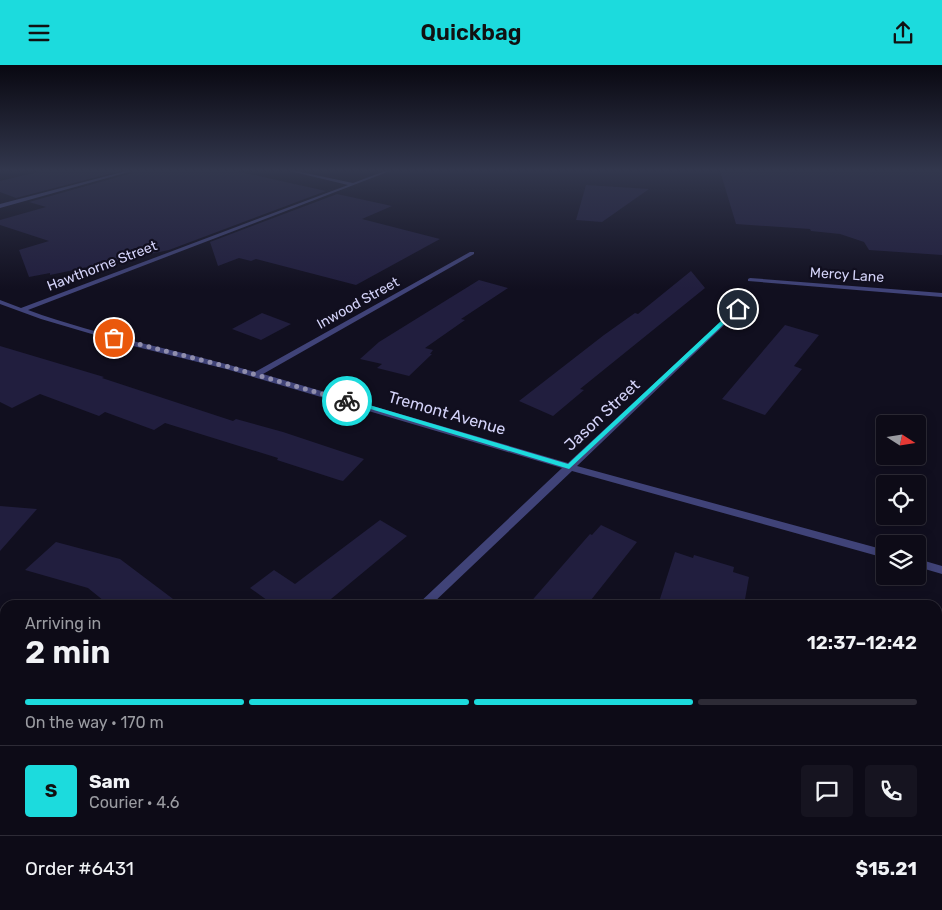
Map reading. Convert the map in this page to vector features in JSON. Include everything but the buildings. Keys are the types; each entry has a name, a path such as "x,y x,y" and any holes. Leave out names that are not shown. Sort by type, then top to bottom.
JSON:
{"street":[{"name":"Hawthorne Street","path":"20,311 283,210"},
{"name":"Inwood Street","path":"256,375 472,253"},
{"name":"Mercy Lane","path":"750,280 942,295"},
{"name":"Tremont Avenue","path":"0,302 20,311 132,343 256,375 569,467 876,552"},
{"name":"Jason Street","path":"428,600 738,309"},
{"path":"926,565 942,570"}],"way so far":[{"path":"114,338 229,367 347,401"}],"route":[{"path":"347,401 569,467 738,309"}]}
